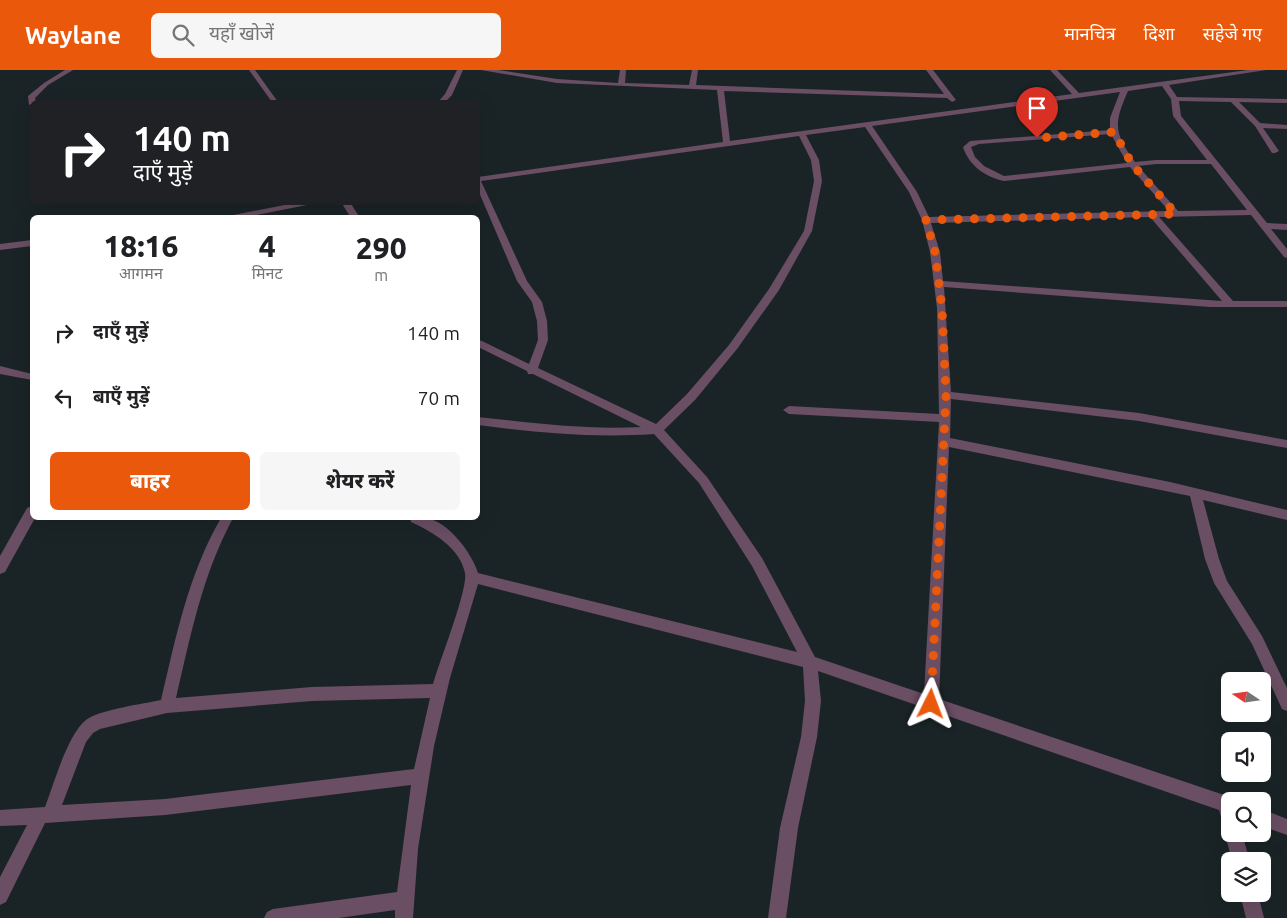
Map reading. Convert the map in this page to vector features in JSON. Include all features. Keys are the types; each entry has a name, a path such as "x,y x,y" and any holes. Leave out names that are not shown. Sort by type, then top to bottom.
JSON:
{"street":[{"path":"31,100 38,90 70,70"},
{"path":"252,70 274,100"},
{"path":"443,100 448,95 460,70"},
{"path":"484,70 557,81 621,85 949,96"},
{"path":"621,85 623,70"},
{"path":"692,88 695,70"},
{"path":"929,70 961,110"},
{"path":"1053,70 1077,95"},
{"path":"480,180 961,110 1263,70"},
{"path":"1164,83 1175,99 1177,116 1287,254"},
{"path":"1125,88 1113,122 1114,132 1132,164 1176,214"},
{"path":"720,89 727,144"},
{"path":"1175,99 1287,101"},
{"path":"1233,100 1258,125 1276,151"},
{"path":"867,124 913,192 926,220 935,252 942,308 946,395 931,704"},
{"path":"1258,125 1287,127"},
{"path":"1114,132 979,142 970,143 967,147 972,157 990,174 1004,179 1156,162 1214,162"},
{"path":"480,421 591,432 657,430 691,397 733,346 774,290 808,231 818,181 815,160 801,133"},
{"path":"480,185 522,281 536,302 542,321 543,340 532,371"},
{"path":"240,215 300,205"},
{"path":"926,220 1253,212"},
{"path":"1153,215 1230,304"},
{"path":"1264,226 1287,227"},
{"path":"0,246 30,243"},
{"path":"939,284 1230,304 1287,304"},
{"path":"480,344 532,371 657,430 703,480 752,554 810,662 814,701 809,737 790,828 777,918"},
{"path":"0,370 30,377"},
{"path":"946,395 1139,417 1287,444"},
{"path":"789,410 945,418"},
{"path":"943,441 1195,493 1287,515"},
{"path":"1195,493 1212,559 1221,583 1257,640 1287,704"},
{"path":"0,568 30,515"},
{"path":"167,706 197,585 210,550 226,520"},
{"path":"273,918 404,909 410,836 420,776 438,692 473,577 465,557 454,542 422,520"},
{"path":"473,577 810,662 1221,806"},
{"path":"0,896 45,816 80,738 87,728 96,722 167,706 312,694 438,692"},
{"path":"0,818 165,807 420,776"},
{"path":"1271,821 1287,827"},
{"path":"1251,902 1255,918"}],"route":[{"path":"931,704 946,395 942,308 935,252 926,220 1176,214 1132,164 1114,132 1037,138"}]}
